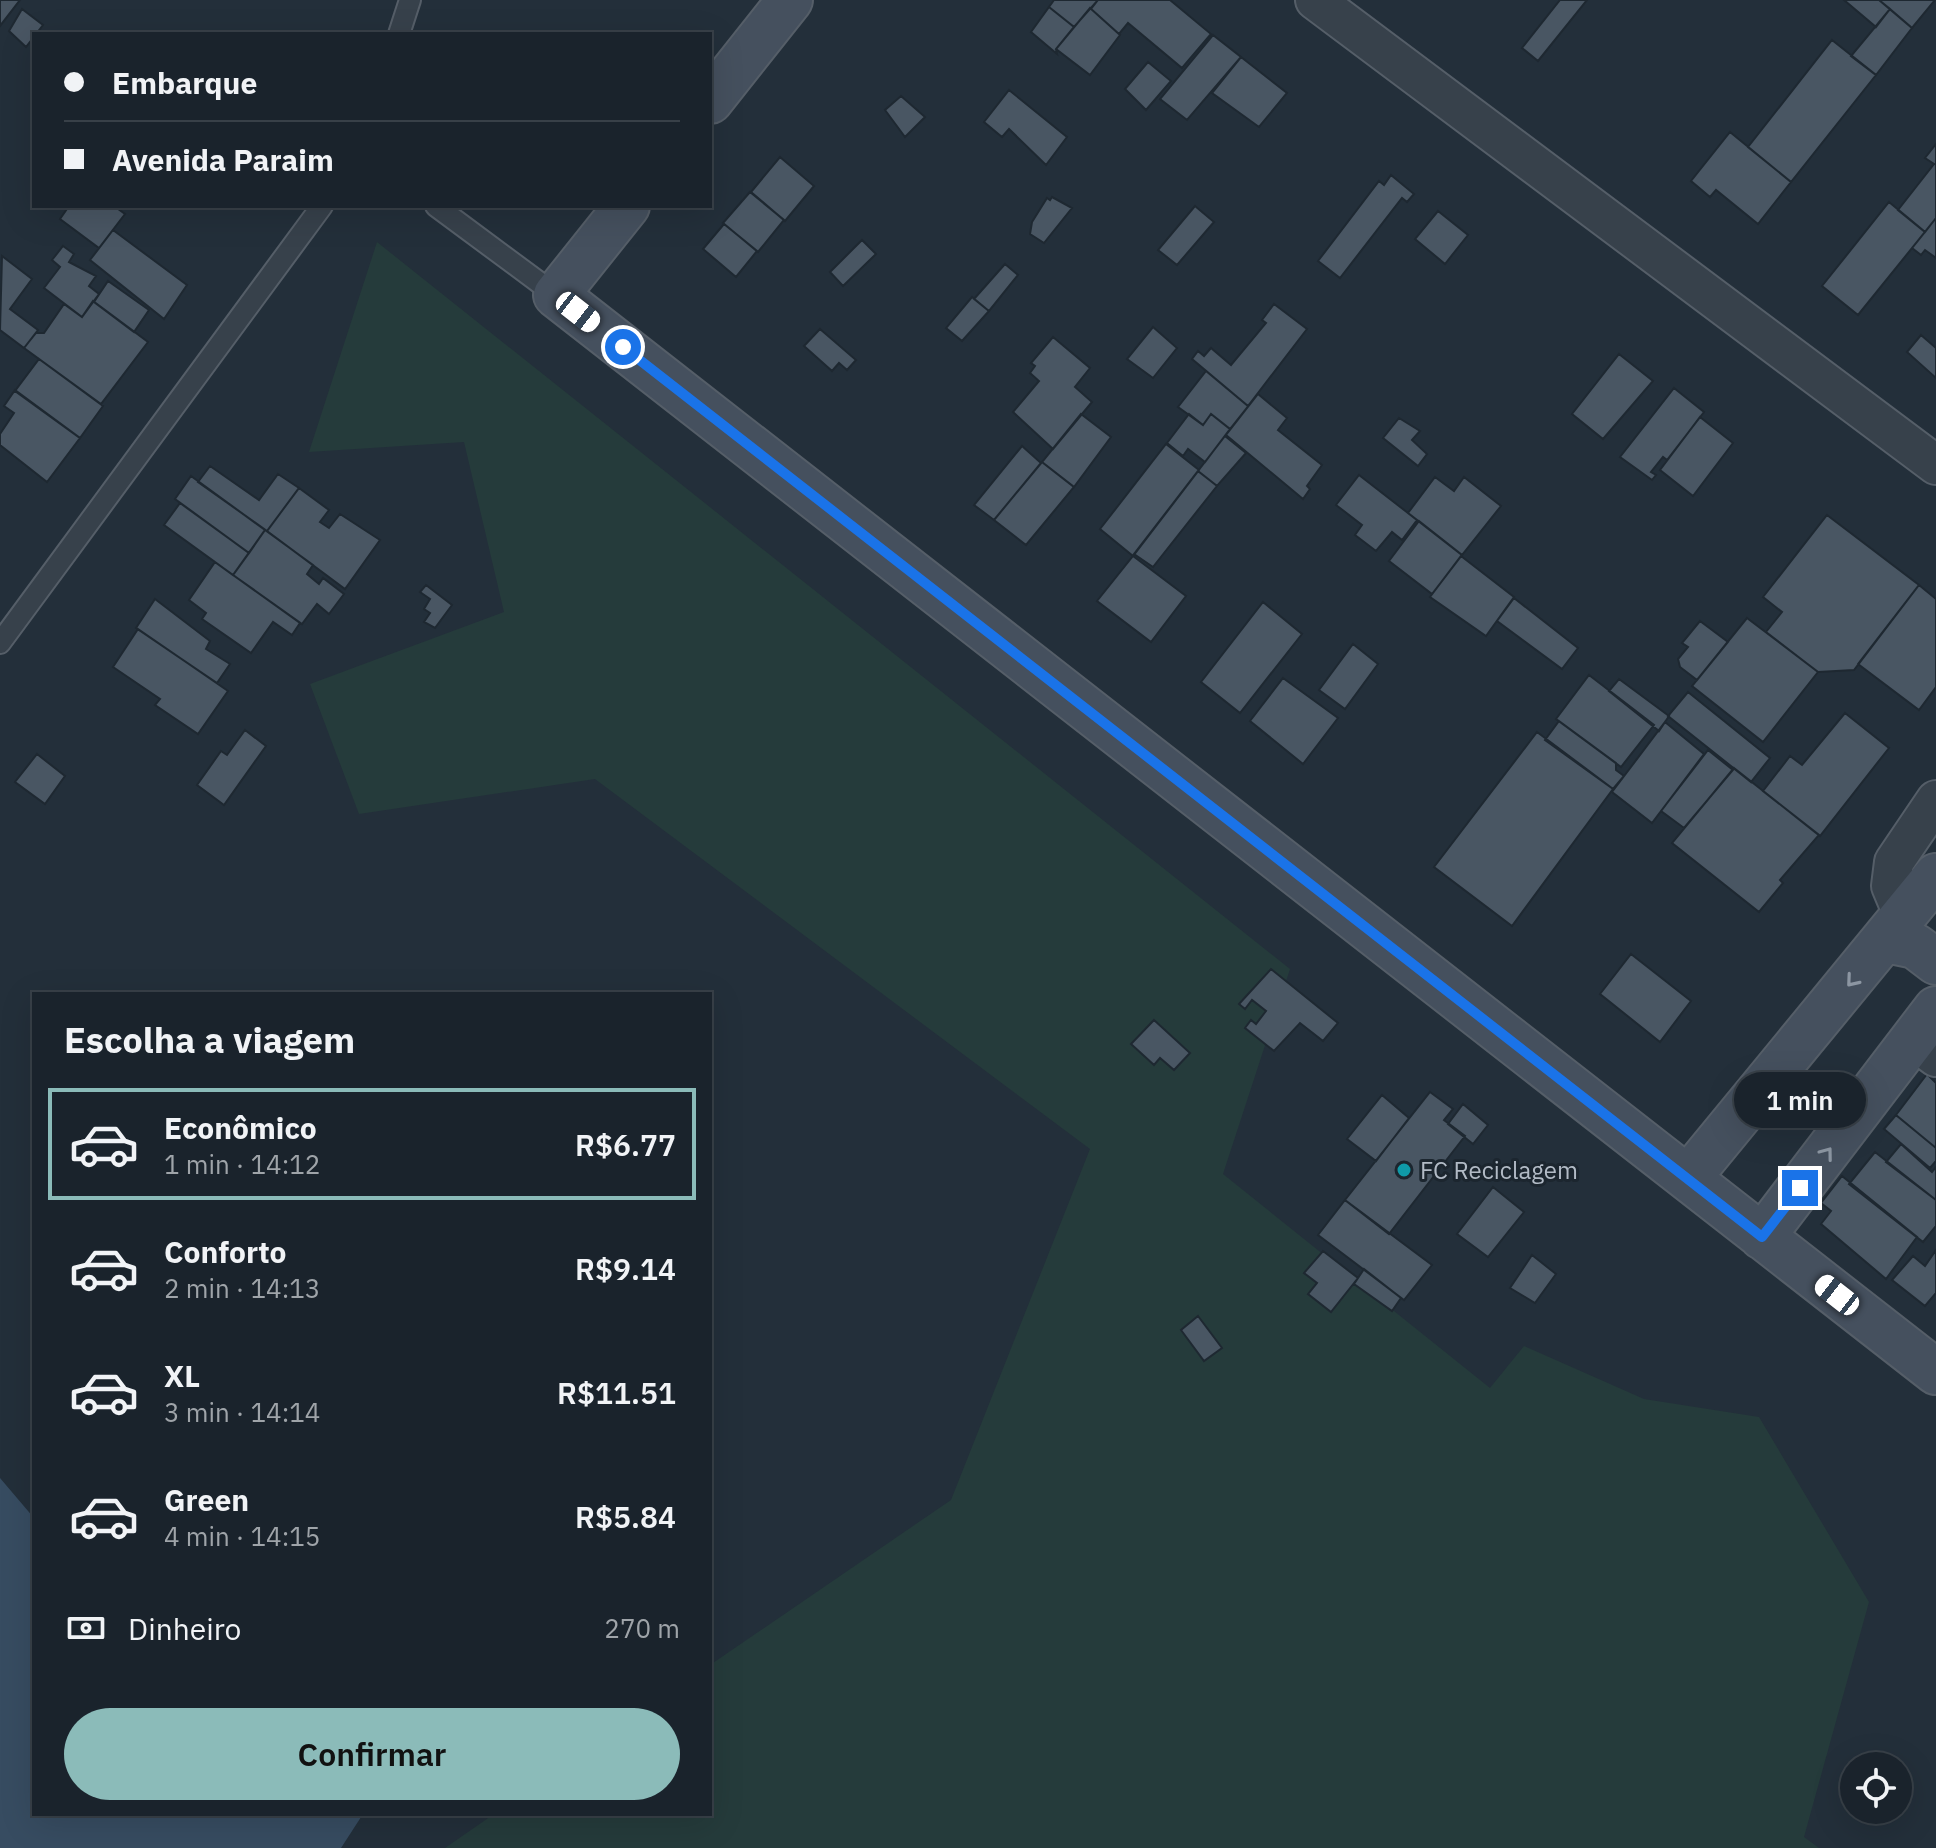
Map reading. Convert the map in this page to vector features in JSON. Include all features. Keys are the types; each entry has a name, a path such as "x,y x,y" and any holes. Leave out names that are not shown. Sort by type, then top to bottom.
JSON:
{"main road":[{"path":"712,98 790,0"},
{"path":"625,208 556,295 1936,1372"},
{"path":"1688,1178 1936,878"},
{"path":"1895,928 1936,962"},
{"path":"1762,1237 1928,1035"}],"street":[{"path":"1315,0 1936,465"},
{"path":"1895,928 1891,886 1894,862 1936,800"}],"lane":[{"path":"400,32 410,0"},
{"path":"0,643 321,208"},
{"path":"439,208 556,295"}],"green space":[{"path":"377,242 1290,969 1223,1174 1490,1388 1524,1346 1644,1399 1759,1417 1869,1602 1804,1837 1819,1848 445,1848 491,1816 712,1816 712,1664 951,1500 1090,1149 595,779 359,814 310,684 504,612 464,442 309,452"}],"water":[{"path":"0,1478 32,1516 32,1816 362,1816 341,1848 0,1848"}],"building":[{"path":"0,0 20,0 0,26"},
{"path":"1054,0 1098,0 1074,27 1049,7"},
{"path":"1098,0 1170,0 1211,34 1182,68 1128,23 1119,34 1091,9"},
{"path":"1560,0 1587,0 1538,61 1522,48"},
{"path":"1844,0 1879,0 1890,9 1876,27"},
{"path":"1879,0 1935,0 1912,28"},
{"path":"1049,7 1074,27 1056,49 1057,54 1031,32"},
{"path":"1090,8 1120,35 1090,75 1056,49"},
{"path":"22,9 43,25 38,32 32,32 32,39 26,47 9,31"},
{"path":"1890,9 1912,28 1876,75 1851,56"},
{"path":"1213,35 1241,57 1187,120 1160,99"},
{"path":"1832,40 1876,75 1791,182 1748,147"},
{"path":"1241,57 1287,93 1259,127 1212,93"},
{"path":"1148,62 1171,81 1146,110 1125,89"},
{"path":"1009,90 1067,137 1046,165 1009,129 1002,137 984,122"},
{"path":"901,96 925,117 905,137 885,110"},
{"path":"1730,132 1791,182 1758,224 1716,190 1710,197 1691,181"},
{"path":"1936,144 1936,218 1925,232 1898,210 1934,164 1925,158"},
{"path":"780,157 814,186 785,221 751,192"},
{"path":"1391,175 1414,194 1407,202 1402,198 1340,278 1318,261 1379,181 1384,185"},
{"path":"750,192 784,220 758,252 723,223"},
{"path":"1052,197 1072,208 1044,243 1030,234 1032,222 1047,198 1050,200"},
{"path":"1889,202 1925,232 1858,315 1822,286"},
{"path":"1195,206 1214,222 1177,265 1158,250"},
{"path":"68,208 117,208 125,214 99,248 60,219"},
{"path":"1438,211 1468,235 1445,264 1415,239"},
{"path":"1936,218 1936,258 1925,250 1921,255 1912,248"},
{"path":"724,224 757,251 736,277 703,249"},
{"path":"113,230 187,285 164,319 90,260"},
{"path":"862,240 876,254 843,286 830,272"},
{"path":"63,246 74,254 69,262 96,276 89,286 99,294 82,317 44,288 60,267 52,260"},
{"path":"2,256 32,279 10,309 38,330 24,348 0,330"},
{"path":"1005,264 1018,275 989,311 974,299"},
{"path":"108,281 149,310 134,332 94,302"},
{"path":"972,297 989,311 962,341 946,328"},
{"path":"93,301 148,342 101,404 24,348 36,333 44,333 64,304 82,317"},
{"path":"1274,304 1307,329 1248,406 1192,359 1198,351 1204,356 1211,348 1231,365 1266,323 1262,320"},
{"path":"1153,327 1177,348 1153,378 1127,359"},
{"path":"820,329 856,360 847,370 839,363 832,371 804,346"},
{"path":"1921,335 1936,348 1936,378 1907,352"},
{"path":"1053,337 1090,368 1075,387 1092,402 1053,449 1013,412 1039,381 1030,373 1035,366 1031,363"},
{"path":"1619,354 1653,381 1603,439 1572,414"},
{"path":"39,359 103,406 80,438 15,391"},
{"path":"1206,371 1248,406 1257,395 1230,429 1211,414 1203,425 1178,407"},
{"path":"1674,388 1704,412 1667,460 1663,457 1651,472 1656,475 1652,480 1620,457"},
{"path":"15,390 80,438 47,482 0,445 0,434 14,413 4,406"},
{"path":"1258,394 1287,418 1278,430 1322,465 1307,486 1310,489 1303,499 1226,435"},
{"path":"1081,414 1111,437 1074,487 1042,462"},
{"path":"1189,414 1203,425 1211,414 1230,429 1205,462 1188,449 1183,456 1167,443"},
{"path":"1700,417 1733,443 1693,496 1660,470"},
{"path":"1399,418 1420,431 1412,440 1427,454 1418,466 1383,438"},
{"path":"1225,436 1246,453 1217,486 1198,471"},
{"path":"1166,444 1199,470 1133,556 1100,529"},
{"path":"1022,446 1041,463 994,520 974,505"},
{"path":"1042,462 1074,487 1026,545 994,520"},
{"path":"210,466 259,500 278,474 299,488 267,531 198,482"},
{"path":"1198,471 1217,486 1153,567 1134,554"},
{"path":"1359,475 1417,520 1402,540 1392,532 1376,551 1355,535 1362,525 1336,505"},
{"path":"191,476 265,530 249,553 175,499"},
{"path":"1435,477 1454,491 1464,477 1501,506 1462,555 1408,513"},
{"path":"299,488 329,510 320,522 329,528 340,514 380,540 345,589 267,531"},
{"path":"180,503 249,553 233,575 164,525"},
{"path":"1827,515 1919,585 1854,670 1818,672 1766,632 1782,612 1763,597"},
{"path":"1419,521 1462,555 1432,594 1389,561"},
{"path":"265,530 313,565 307,574 319,584 323,578 344,594 329,614 317,604 302,624 233,575"},
{"path":"1133,556 1186,596 1151,642 1097,601"},
{"path":"1461,556 1514,597 1486,636 1430,597"},
{"path":"215,562 300,623 292,635 273,622 251,653 202,619 206,613 189,600"},
{"path":"426,585 452,605 435,628 424,622 430,613 424,609 430,599 420,592"},
{"path":"1919,585 1936,599 1936,687 1919,710 1858,664"},
{"path":"1514,598 1578,648 1562,669 1497,621"},
{"path":"155,599 210,641 206,649 230,664 217,683 136,628"},
{"path":"1263,602 1302,634 1240,713 1201,682"},
{"path":"1747,618 1818,672 1763,742 1692,686"},
{"path":"1700,621 1728,642 1697,680 1680,667 1678,659 1688,647 1682,643"},
{"path":"138,629 228,691 198,734 155,705 160,699 113,667"},
{"path":"1353,644 1378,664 1345,709 1319,690"},
{"path":"1589,675 1654,725 1621,767 1556,719"},
{"path":"1283,678 1338,718 1303,764 1250,721"},
{"path":"1619,679 1669,716 1659,731 1609,691"},
{"path":"1688,692 1770,758 1751,782 1668,716"},
{"path":"1845,713 1889,748 1820,836 1763,791 1790,756 1802,765"},
{"path":"1559,721 1616,763 1616,770 1624,776 1613,789 1545,740"},
{"path":"1665,722 1704,754 1652,823 1612,792"},
{"path":"245,730 266,746 224,805 197,785 221,751 227,755"},
{"path":"1537,732 1613,789 1512,926 1434,867"},
{"path":"1708,750 1733,770 1684,828 1661,811"},
{"path":"37,754 65,776 45,804 15,782"},
{"path":"1734,768 1819,835 1780,880 1783,883 1759,912 1672,843"},
{"path":"1631,954 1691,1001 1660,1042 1600,994"},
{"path":"1271,969 1338,1023 1323,1041 1300,1023 1274,1051 1245,1028 1251,1020 1256,1024 1266,1011 1252,1000 1245,1009 1239,1004"},
{"path":"1154,1020 1190,1053 1174,1070 1160,1058 1154,1065 1131,1044"},
{"path":"1927,1074 1936,1083 1936,1148 1896,1115"},
{"name":"FC Reciclagem","path":"1430,1092 1453,1109 1444,1120 1465,1136 1389,1234 1345,1200"},
{"path":"1382,1095 1409,1118 1376,1161 1347,1139"},
{"path":"1463,1104 1488,1125 1473,1144 1448,1124"},
{"path":"1896,1115 1936,1148 1936,1161 1930,1168 1884,1129"},
{"path":"1901,1144 1932,1172 1936,1167 1936,1200 1886,1162"},
{"path":"1875,1152 1936,1200 1936,1226 1923,1242 1849,1184"},
{"path":"1842,1176 1917,1237 1886,1279 1821,1224 1831,1211 1821,1203"},
{"path":"1493,1187 1524,1212 1488,1257 1457,1234"},
{"path":"1345,1200 1432,1265 1404,1300 1318,1235"},
{"path":"1936,1250 1936,1293 1925,1306 1892,1280 1913,1256 1925,1266"},
{"path":"1323,1251 1358,1278 1331,1312 1308,1294 1317,1283 1304,1273"},
{"path":"1532,1255 1556,1274 1535,1303 1510,1288"},
{"path":"1364,1269 1401,1298 1392,1311 1354,1284"},
{"path":"1198,1316 1222,1348 1204,1361 1181,1330"}],"place":[{"name":"FC Reciclagem","path":"1404,1170"}],"route":[{"path":"623,347 1762,1237 1800,1188"}]}
